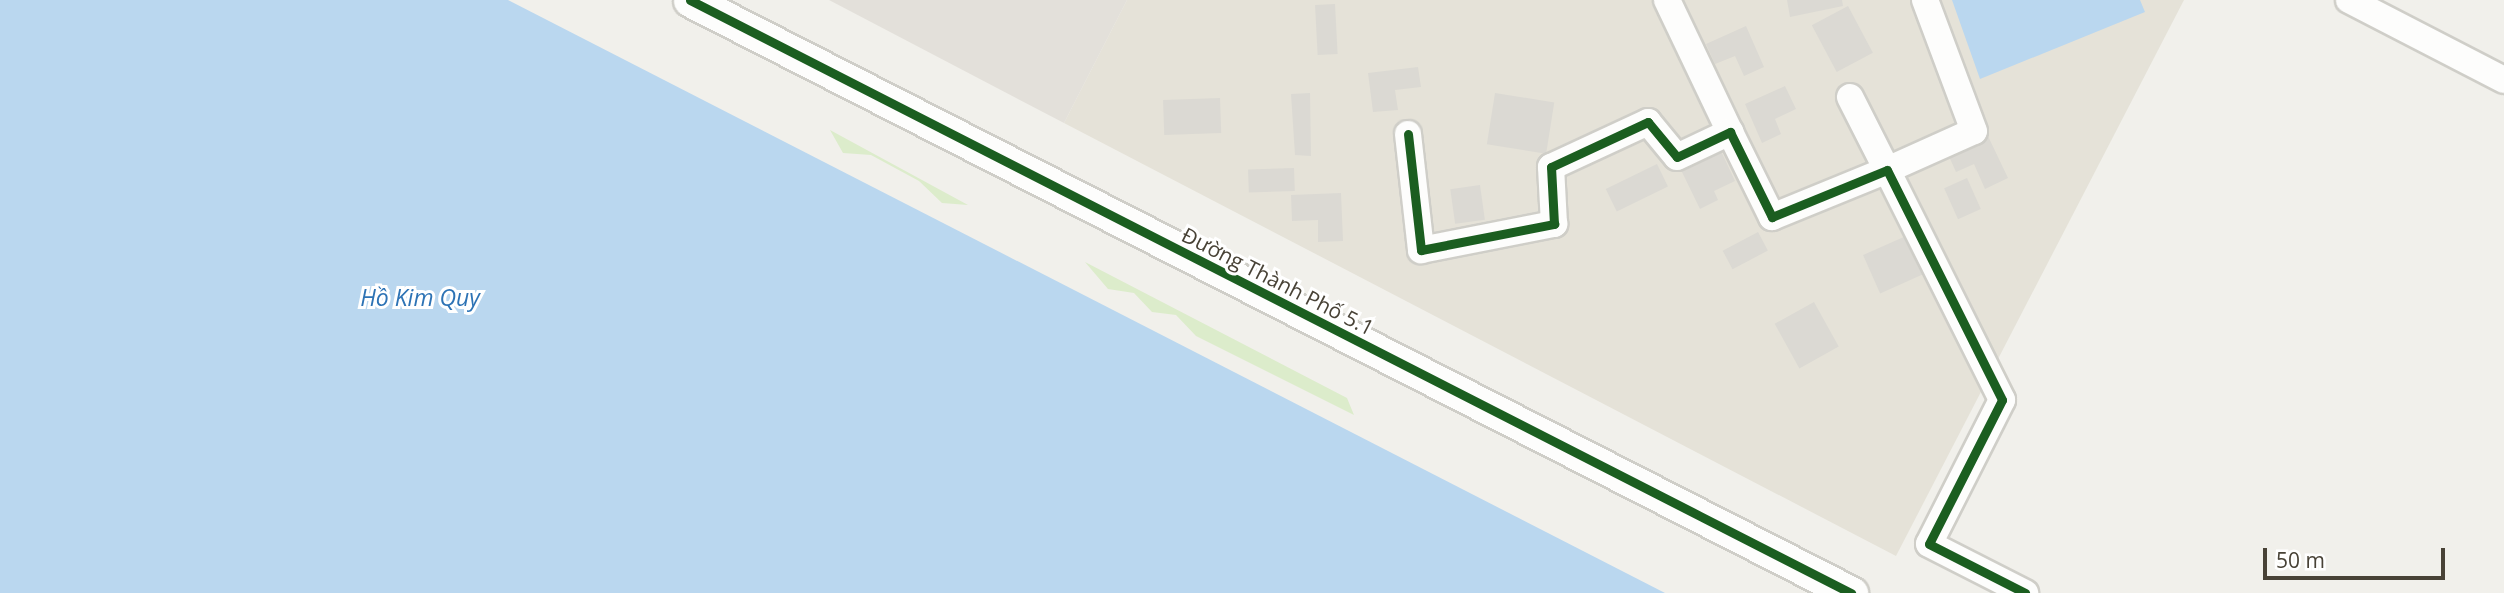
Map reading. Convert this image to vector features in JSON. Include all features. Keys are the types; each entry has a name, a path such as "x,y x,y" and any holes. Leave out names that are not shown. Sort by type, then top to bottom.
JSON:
{"street":[{"name":"Đường Thành Phố 5.1","path":"690,0 1850,593"},
{"path":"1667,0 1772,217 1974,131 1925,0"},
{"path":"2349,0 2504,80"},
{"path":"1850,97 2002,400 1929,544 2025,593"},
{"path":"1408,134 1421,250 1554,224 1551,167 1648,122 1677,157 1730,132"}],"shaded area":[{"path":"829,0 1127,0 1064,123"},
{"path":"1127,0 2184,0 1896,556 1064,123"}],"green space":[{"path":"830,130 968,205 942,203 919,181 871,155 843,153"},
{"path":"1085,262 1347,398 1354,415 1196,336 1176,315 1152,312 1134,293 1108,289"}],"water":[{"name":"Hồ Kim Quy","path":"0,0 508,0 1665,593 0,593"},
{"path":"1952,0 2140,0 2145,12 1980,79"}],"building":[{"path":"1787,0 1842,0 1843,6 1790,17"},
{"path":"1335,4 1338,54 1318,55 1315,5"},
{"path":"1848,6 1873,53 1837,72 1812,25"},
{"path":"1746,26 1764,67 1744,76 1735,56 1715,64 1706,44"},
{"path":"1418,67 1421,87 1395,90 1398,110 1373,112 1368,73"},
{"path":"1785,86 1796,109 1775,119 1781,134 1762,143 1745,104"},
{"path":"1310,93 1311,156 1295,155 1291,94"},
{"path":"1495,93 1554,102 1546,154 1487,144"},
{"path":"1220,98 1221,133 1164,135 1163,100"},
{"path":"1987,134 2008,178 1985,189 1974,164 1956,172 1947,152"},
{"path":"1721,151 1735,181 1714,191 1718,200 1700,209 1681,170"},
{"path":"1657,164 1668,186 1617,211 1606,189"},
{"path":"1294,168 1295,191 1249,193 1248,170"},
{"path":"1967,178 1981,209 1958,219 1944,188"},
{"path":"1480,185 1485,220 1455,224 1450,189"},
{"path":"1341,193 1343,241 1318,242 1318,220 1292,221 1291,195"},
{"path":"1758,232 1768,251 1733,269 1723,251"},
{"path":"1906,236 1923,274 1880,293 1863,255"},
{"path":"1814,302 1839,347 1799,368 1775,324"}],"cycle path":[{"path":"690,0 1851,593"},
{"path":"1408,134 1421,250 1554,224 1551,167 1648,122 1677,157 1730,132 1772,217 1887,170 2002,400 1929,544 2025,593"}]}
